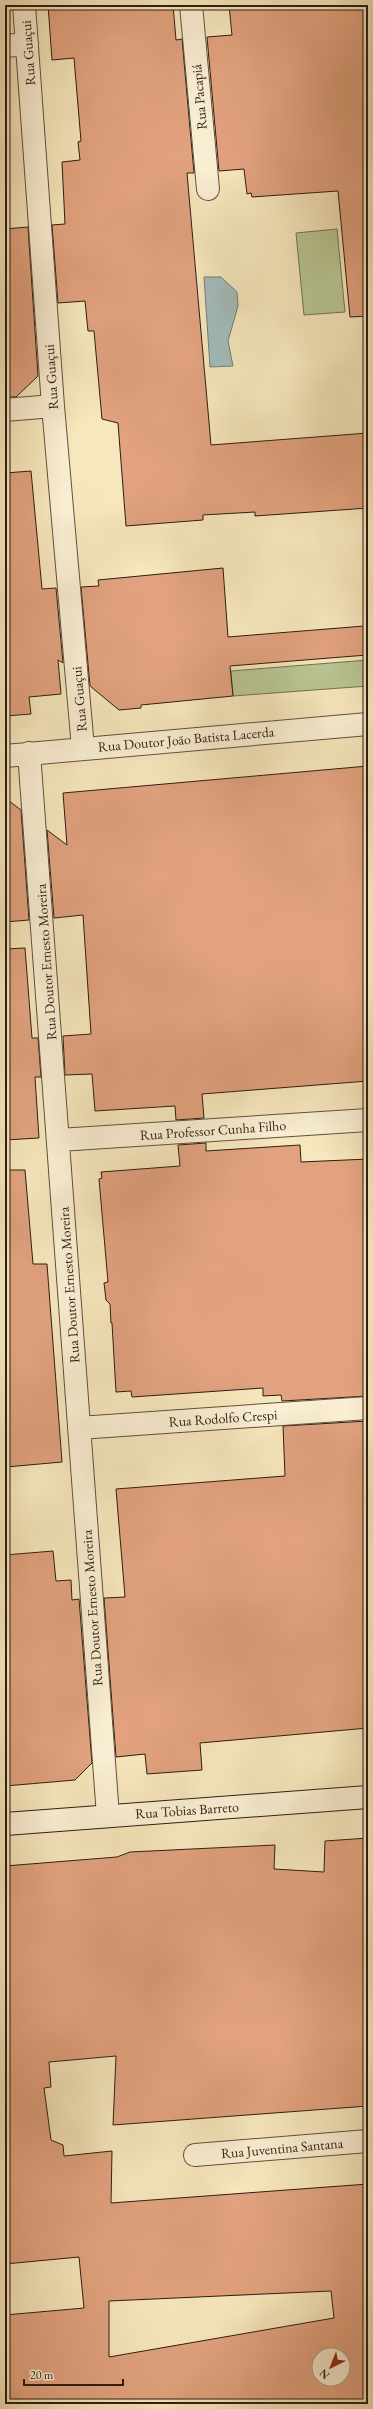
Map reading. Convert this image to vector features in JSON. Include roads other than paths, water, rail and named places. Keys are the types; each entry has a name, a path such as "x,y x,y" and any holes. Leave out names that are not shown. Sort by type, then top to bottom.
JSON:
{"street":[{"name":"Rua Guaçui","path":"24,5 53,406 83,748"},
{"name":"Rua Pacapiá","path":"191,5 208,189"},
{"path":"5,46 28,44"},
{"path":"5,410 53,406"},
{"name":"Rua Doutor João Batista Lacerda","path":"5,756 368,724"},
{"name":"Rua Doutor Ernesto Moreira","path":"29,754 59,1140 108,1816"},
{"name":"Rua Professor Cunha Filho","path":"59,1140 368,1120"},
{"name":"Rua Rodolfo Crespi","path":"79,1428 368,1408"},
{"name":"Rua Tobias Barreto","path":"5,1824 368,1797"},
{"name":"Rua Juventina Santana","path":"195,2155 368,2141"}],"water":[{"path":"204,277 221,277 237,292 238,306 228,341 233,366 210,367"}]}
